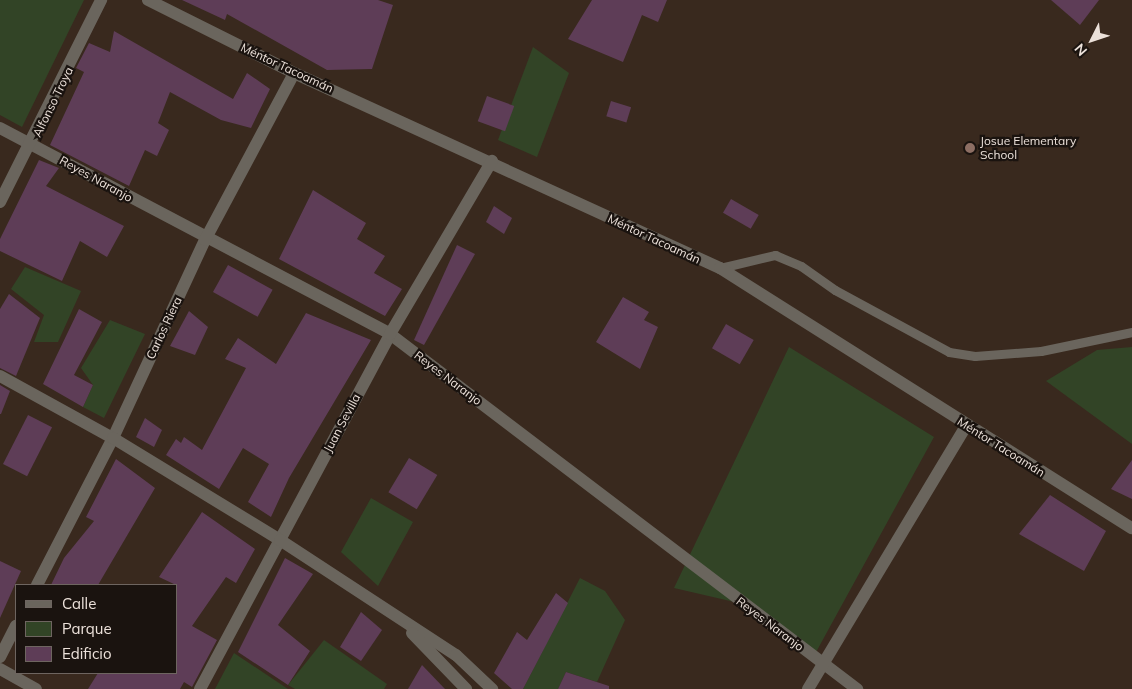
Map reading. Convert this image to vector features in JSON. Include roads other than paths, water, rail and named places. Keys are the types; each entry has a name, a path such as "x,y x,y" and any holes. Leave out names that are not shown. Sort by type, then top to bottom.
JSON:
{"street":[{"name":"Alfonso Troya","path":"0,202 33,143 101,0"},
{"name":"Méntor Tacoamán","path":"148,0 294,73 720,268 966,426 1132,528"},
{"name":"Carlos Riera","path":"38,584 113,438 205,240 294,73"},
{"name":"Reyes Naranjo","path":"0,128 33,143 205,240 390,334 857,689"},
{"name":"Juan Sevilla","path":"200,689 390,334 492,162"},
{"path":"0,376 113,438 280,540 456,656 492,689"},
{"path":"808,689 966,426"},
{"path":"397,617 466,689"},
{"path":"0,657 15,628"},
{"path":"0,669 36,689"}],"lane":[{"path":"720,268 775,255 801,266 835,290 949,352 975,356 1041,351 1132,332"}],"place":[{"name":"Josue Elementary School","path":"970,148"}]}
